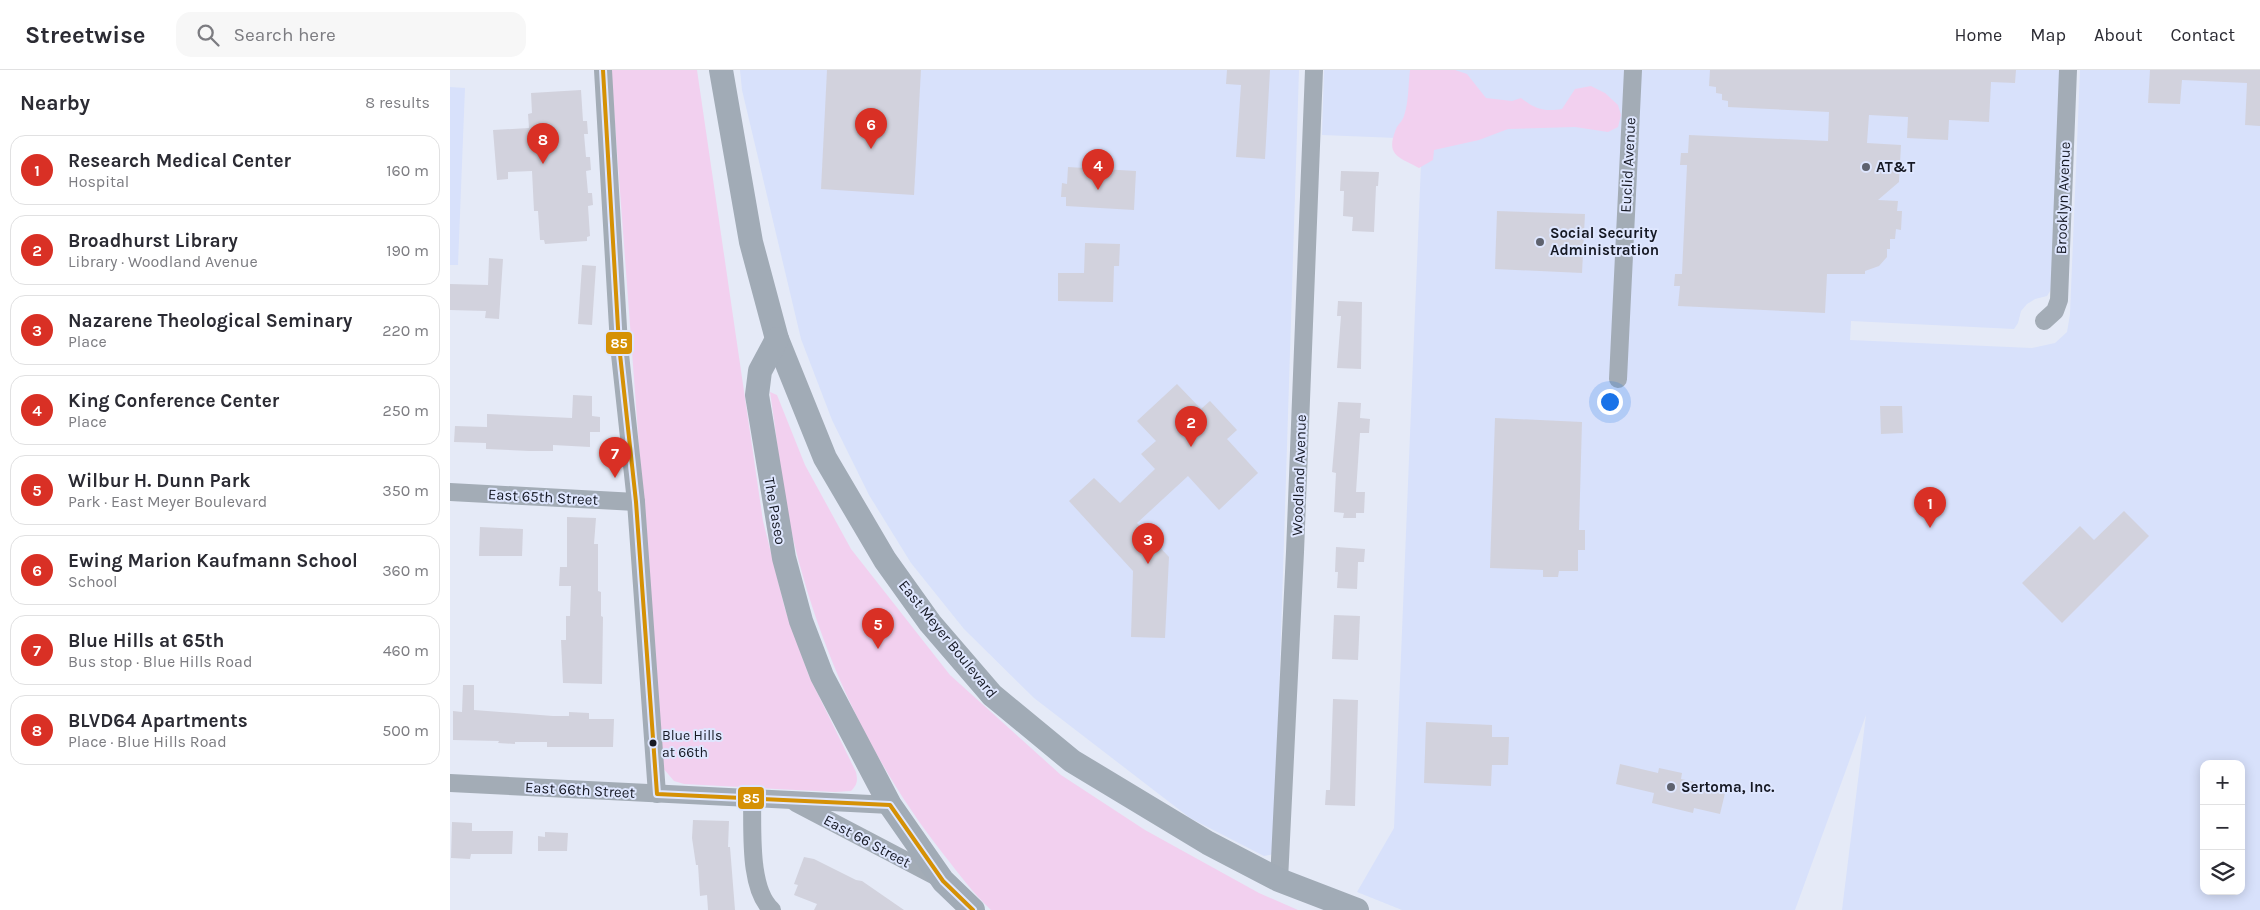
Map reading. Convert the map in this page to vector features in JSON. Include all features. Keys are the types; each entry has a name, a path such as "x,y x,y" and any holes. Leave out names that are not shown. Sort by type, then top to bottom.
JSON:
{"main road":[{"path":"722,70 751,242 777,339"},
{"name":"The Paseo","path":"777,339 760,371 756,395 784,558 801,621 822,676 890,805 943,881 973,910"},
{"name":"East Meyer Boulevard","path":"777,339 824,458 885,560 930,623 992,695 1072,761 1208,843 1279,880 1357,910"}],"street":[{"path":"603,70 619,345 636,502 657,794"},
{"name":"Woodland Avenue","path":"1279,880 1296,532 1314,70"},
{"name":"Euclid Avenue","path":"1618,379 1633,70"},
{"name":"Brooklyn Avenue","path":"2044,321 2055,311 2059,300 2068,70"},
{"name":"East 65th Street","path":"450,492 636,502"},
{"name":"East 66th Street","path":"450,783 890,805"},
{"path":"752,798 756,880 767,906 772,910"},
{"name":"East 66 Street","path":"791,800 943,881"}],"shaded area":[{"path":"611,70 697,70 763,521 785,609 809,676 856,772 857,783 851,791 835,792 684,784 674,781 663,768"},
{"path":"740,70 1299,70 1274,854 1264,856 1190,818 1034,698 964,629 911,563 869,495 832,420 801,339 742,90"},
{"path":"1324,70 2061,70 2052,288 2047,296 2035,299 2027,304 2021,311 2018,323 2014,329 1851,321 1850,340 2032,348 2055,343 2067,332 2070,314 2080,70 2260,70 2260,910 1842,910 1866,715 1795,910 1402,910 1357,892 1394,828 1422,139 1322,135"},
{"path":"1410,70 1455,70 1467,74 1486,98 1512,101 1521,98 1535,107 1545,110 1562,109 1575,89 1591,86 1605,93 1618,105 1621,115 1618,127 1608,132 1575,127 1508,129 1479,140 1434,150 1433,160 1419,168 1400,158 1393,150 1392,145 1396,129 1406,110"},
{"path":"450,87 465,88 458,265 450,265"},
{"path":"770,392 777,395 805,465 851,549 950,675 1061,775 1145,830 1259,893 1298,910 991,910 944,855 892,781 870,742 832,660 802,574 791,530"}],"building":[{"path":"827,70 921,70 914,195 821,189"},
{"path":"1227,70 1270,70 1265,159 1236,157 1241,85 1226,84"},
{"path":"1710,70 2016,70 2015,83 1991,82 1989,122 1949,120 1948,140 1907,138 1908,117 1869,115 1867,143 1901,145 1899,182 1878,200 1898,201 1897,211 1902,211 1901,230 1896,229 1895,239 1890,239 1890,249 1887,249 1887,257 1879,266 1865,271 1865,274 1827,274 1825,313 1678,306 1680,286 1674,286 1675,274 1682,274 1687,165 1680,165 1681,153 1688,153 1689,135 1828,141 1829,112 1728,107 1728,101 1722,100 1722,94 1716,93 1716,87 1709,86"},
{"path":"2150,70 2260,70 2260,126 2245,125 2247,83 2182,80 2180,104 2148,103"},
{"path":"581,90 583,121 587,121 588,134 584,134 586,157 590,157 591,170 586,171 588,193 592,193 593,205 588,206 590,236 587,237 587,241 545,244 544,240 540,240 538,211 534,211 532,171 508,172 508,179 497,180 493,130 529,128 528,114 532,113 531,93"},
{"path":"1068,167 1136,171 1134,210 1066,206 1066,197 1061,197 1062,183 1067,184"},
{"path":"1341,171 1379,172 1378,186 1376,186 1374,232 1352,231 1353,217 1343,216 1344,191 1340,191"},
{"name":"Social Security Administration","path":"1497,211 1585,214 1582,273 1495,269"},
{"path":"1085,243 1120,244 1119,266 1114,266 1113,302 1058,301 1058,273 1084,273"},
{"path":"489,258 503,259 499,319 485,318 486,311 450,310 450,284 488,285"},
{"path":"582,265 596,266 592,325 578,324"},
{"path":"1338,301 1362,302 1361,369 1337,368 1341,316 1337,316"},
{"path":"1177,384 1201,409 1210,401 1237,430 1227,439 1258,473 1219,510 1188,476 1137,523 1169,557 1165,638 1131,637 1133,571 1069,501 1094,478 1120,503 1155,469 1141,454 1156,441 1137,421"},
{"path":"573,395 592,396 592,416 600,417 600,432 590,432 590,447 553,445 553,451 529,451 486,449 486,443 454,442 455,426 487,427 487,414 572,418"},
{"path":"1338,402 1361,403 1360,418 1370,419 1369,433 1360,433 1356,492 1365,492 1364,513 1356,513 1356,518 1343,518 1344,513 1334,512 1336,473 1332,472"},
{"path":"1880,406 1902,406 1903,433 1881,434"},
{"path":"1495,418 1582,422 1579,530 1585,530 1585,550 1578,550 1578,571 1559,571 1558,577 1543,577 1543,570 1490,568"},
{"path":"2124,511 2149,536 2062,623 2022,583 2080,526 2094,540"},
{"path":"567,517 596,518 594,544 598,544 598,591 601,592 601,616 603,617 602,684 563,683 561,640 566,640 566,616 570,616 571,586 559,586 560,567 567,567"},
{"path":"480,527 523,529 522,556 479,556"},
{"path":"1336,547 1365,549 1364,562 1358,562 1357,589 1337,588 1338,572 1335,572"},
{"path":"1334,615 1360,616 1358,660 1332,659"},
{"path":"463,685 474,685 474,710 553,716 569,716 569,712 589,713 589,719 614,719 613,747 547,747 547,742 515,742 515,744 498,743 499,741 453,740 453,711 462,712"},
{"path":"1333,699 1358,700 1355,806 1325,805 1326,790 1330,790"},
{"path":"1426,722 1492,725 1492,737 1509,737 1508,765 1492,765 1491,786 1424,783"},
{"name":"Sertoma, Inc.","path":"1620,764 1658,773 1659,768 1682,773 1681,779 1726,789 1720,814 1694,808 1693,813 1652,803 1654,793 1616,784"},
{"path":"693,820 729,821 728,847 730,847 735,910 708,910 707,895 700,896 698,865 696,865 692,838"},
{"path":"452,822 472,823 472,831 513,831 512,854 471,854 470,859 451,858"},
{"path":"545,832 568,833 567,851 538,851 538,836 545,837"},
{"path":"804,857 814,859 856,880 862,881 904,910 814,910 817,904 794,895 798,885 794,884"}],"transit line":[{"name":"85","path":"603,70 619,345 636,502 657,794 890,805 943,881 973,910"}],"place":[{"name":"Ewing Marion Kaufmann School","path":"871,149"},
{"name":"BLVD64 Apartments","path":"543,164"},
{"name":"AT&T","path":"1866,167"},
{"name":"King Conference Center","path":"1098,190"},
{"name":"Social Security Administration","path":"1540,242"},
{"name":"Broadhurst Library","path":"1191,447"},
{"name":"Blue Hills at 65th","path":"615,478"},
{"name":"Research Medical Center","path":"1930,528"},
{"name":"Nazarene Theological Seminary","path":"1148,564"},
{"name":"Wilbur H. Dunn Park","path":"878,649"},
{"name":"Blue Hills at 66th","path":"653,743"},
{"name":"Sertoma, Inc.","path":"1671,787"}]}
